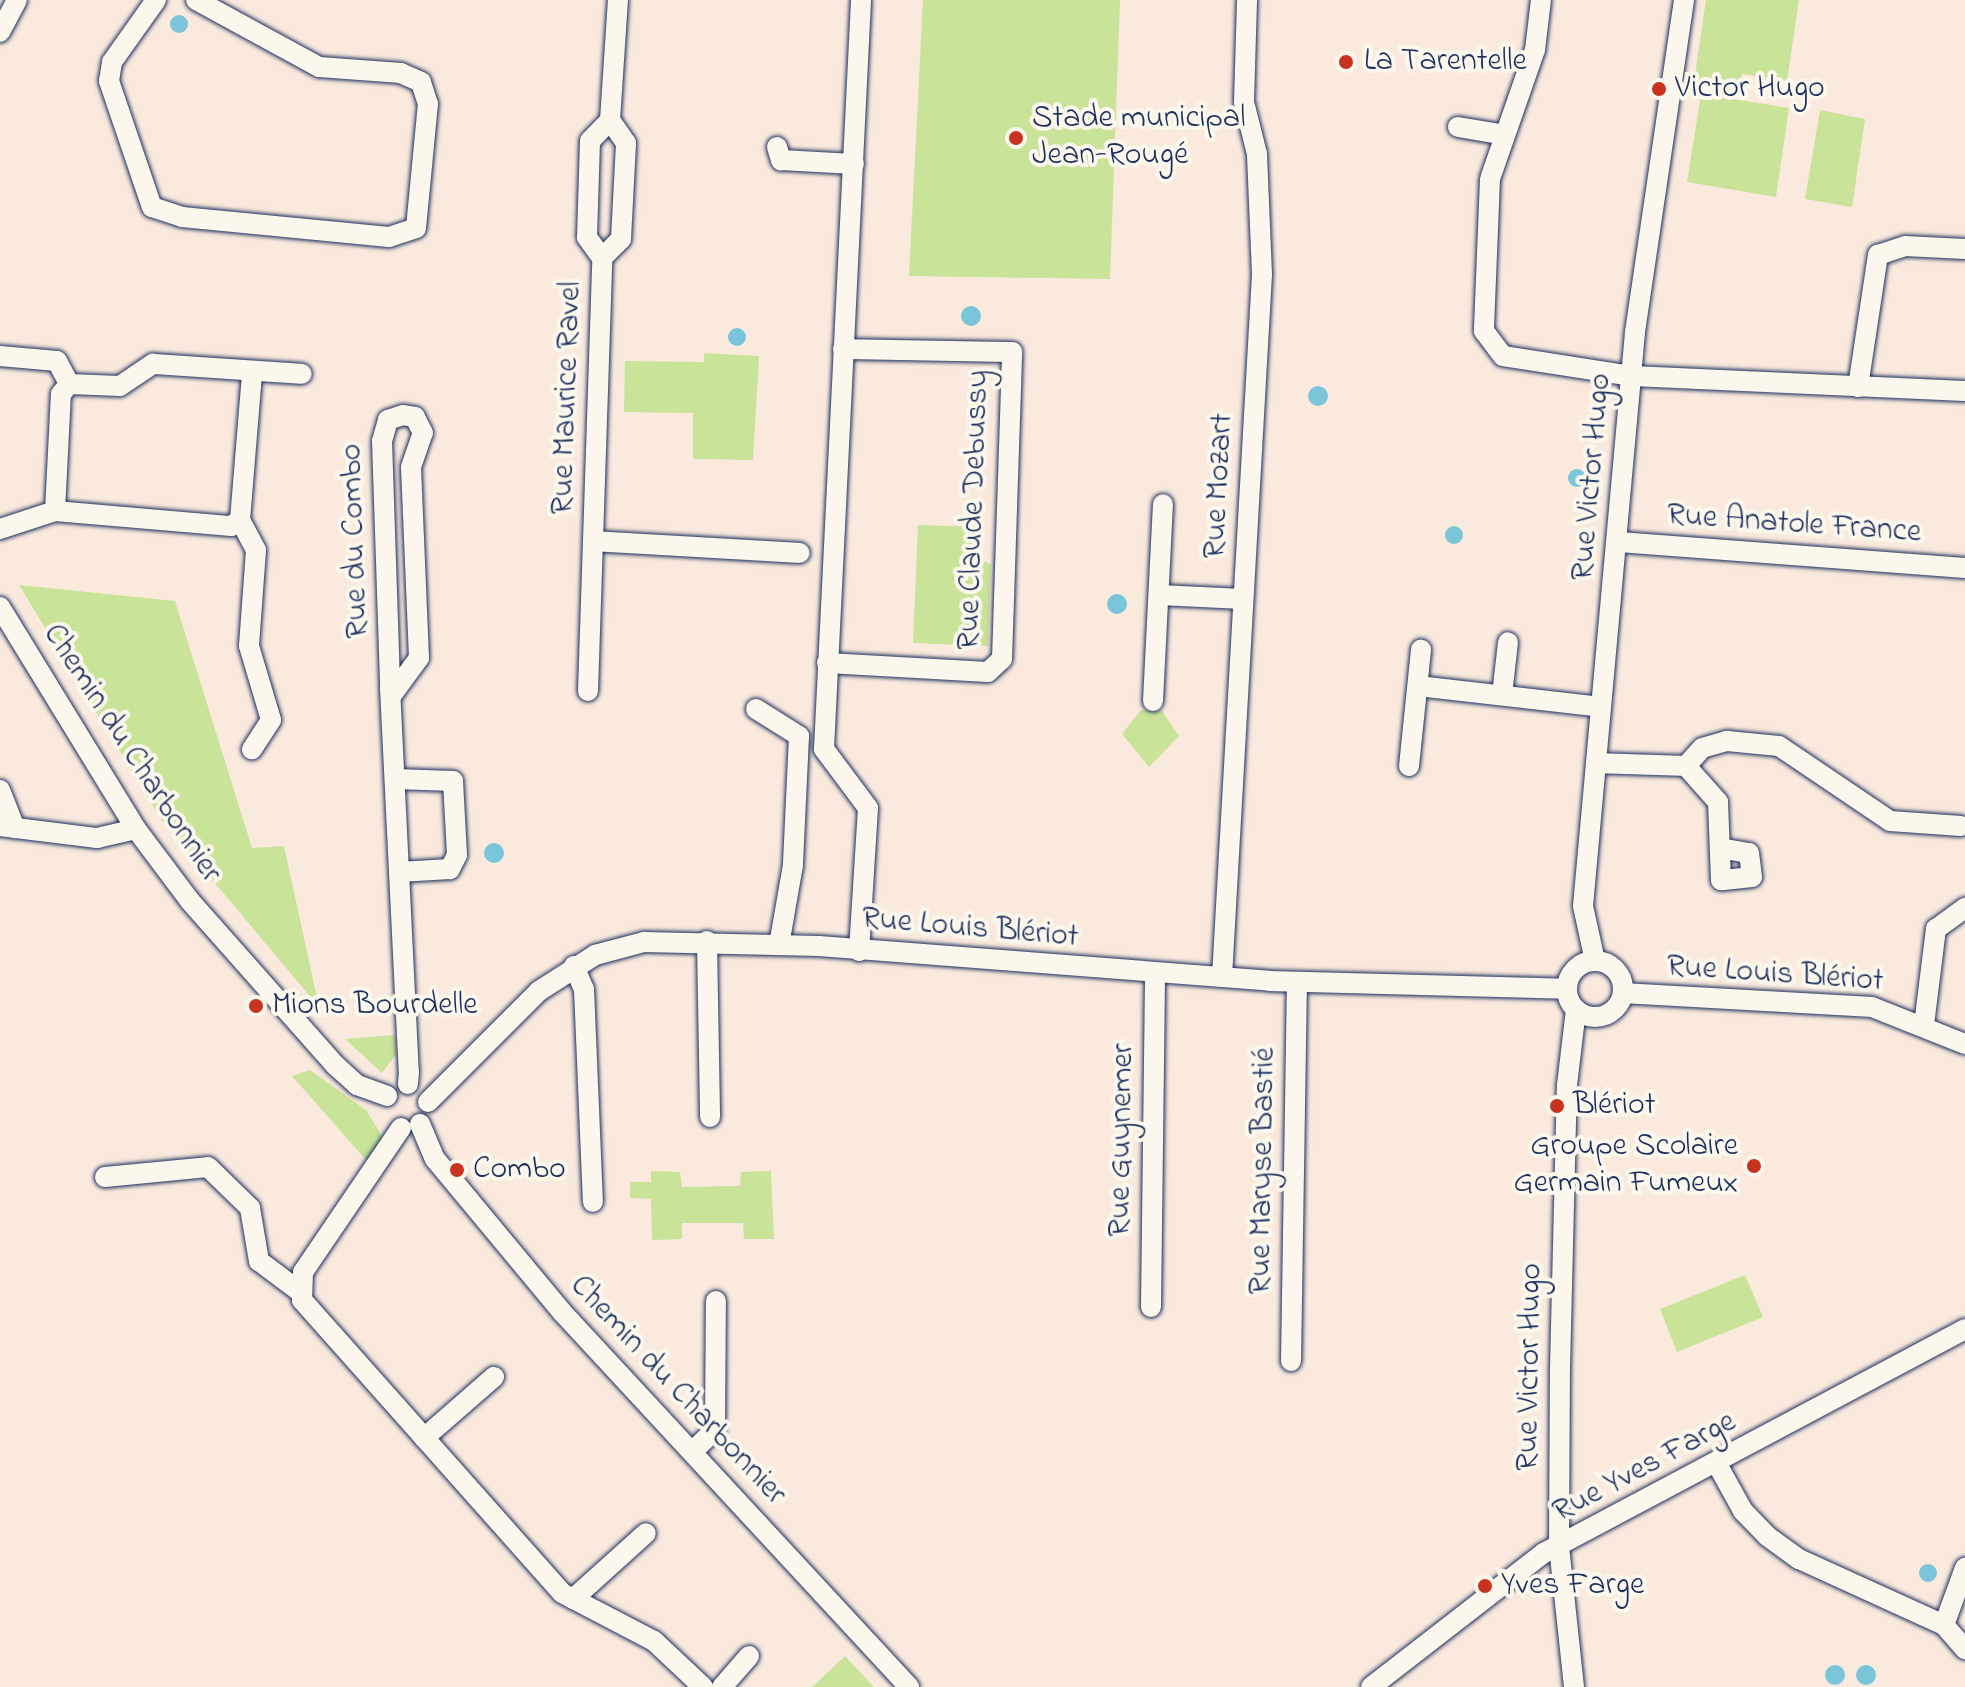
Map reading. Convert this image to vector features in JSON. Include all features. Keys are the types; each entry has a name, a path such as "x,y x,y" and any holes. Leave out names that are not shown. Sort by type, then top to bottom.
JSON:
{"street":[{"path":"0,32 17,0"},
{"path":"156,0 112,62 109,81 152,207 182,217 389,237 416,228 428,104 421,82 401,73 319,67 196,0"},
{"name":"Rue Maurice Ravel","path":"602,258 621,239 626,143 610,120 618,0"},
{"path":"859,951 868,808 824,749 861,0"},
{"name":"Rue Mozart","path":"1222,977 1262,274 1257,154 1243,93 1247,0"},
{"path":"1541,0 1535,50 1500,134 1490,178 1483,313 1490,346 1522,362 1632,376 1965,391"},
{"name":"Rue Victor Hugo","path":"1595,961 1583,906 1601,707 1619,542 1632,376 1684,0"},
{"name":"Rue Maurice Ravel","path":"588,691 602,258 587,237 590,141 610,120"},
{"path":"1458,127 1500,134"},
{"path":"777,147 781,160 854,164"},
{"path":"1858,387 1878,255 1905,246 1965,249"},
{"name":"Rue Claude Debussy","path":"827,663 988,672 1002,659 1012,352 843,349"},
{"path":"0,356 57,361 69,384"},
{"path":"69,384 120,386 153,364 252,374 302,374"},
{"path":"252,374 240,520 256,550 249,646 271,720 252,749"},
{"path":"55,511 61,394 69,384"},
{"name":"Rue du Combo","path":"391,696 419,658 411,467 423,433 415,417 403,415 388,420 382,441 391,696 408,1084"},
{"path":"1153,701 1163,504"},
{"path":"0,529 55,511 231,526 240,520"},
{"name":"Rue Maurice Ravel","path":"593,541 800,553"},
{"name":"Rue Anatole France","path":"1619,542 1965,568"},
{"path":"1159,595 1243,599"},
{"name":"Chemin du Charbonnier","path":"0,607 136,829 335,1065 357,1085 387,1096 386,1115 410,1126 470,1204 692,1452 909,1687"},
{"path":"1502,695 1508,642"},
{"path":"1409,766 1421,650"},
{"path":"1418,686 1601,707"},
{"path":"756,709 799,736 793,865 779,945"},
{"path":"1596,763 1686,766 1715,743 1779,746 1890,821 1961,826"},
{"path":"1686,766 1718,802 1720,848"},
{"path":"395,779 453,781 457,855 450,869 399,872"},
{"path":"0,790 8,827 97,838 136,829"},
{"path":"1924,1025 1936,929 1965,908"},
{"path":"707,941 710,1117"},
{"name":"Rue Louis Blériot","path":"428,1102 539,991 574,966 644,942 779,945 1297,982 1566,989"},
{"path":"1572,1048 1597,1017 1623,993 1617,971 1595,961 1581,964 1566,989 1576,1010 1597,1017"},
{"path":"574,966 584,989 593,1202"},
{"name":"Rue Guynemer","path":"1151,1307 1155,973"},
{"name":"Rue Maryse Bastié","path":"1291,1361 1297,982"},
{"name":"Rue Louis Blériot","path":"1623,993 1872,1007 1924,1025 1965,1044"},
{"name":"Rue Victor Hugo","path":"1574,1687 1559,1547 1572,1048 1576,1010"},
{"path":"299,1291 303,1272 428,1102 408,1084 387,1096"},
{"path":"105,1177 208,1167 250,1208 259,1261 299,1291 307,1309 573,1599 642,1633 688,1682"},
{"path":"692,1452 715,1430 716,1301"},
{"name":"Rue Yves Farge","path":"1371,1687 1559,1547 1965,1329"},
{"path":"424,1438 494,1377"},
{"path":"1717,1464 1743,1511 1799,1559 1944,1625 1965,1649"},
{"path":"573,1599 646,1533"},
{"path":"1944,1625 1965,1568"},
{"path":"722,1687 749,1656"}],"green space":[{"name":"Stade municipal Jean-Rougé","path":"923,0 1120,0 1110,279 909,276"},
{"path":"1706,0 1799,0 1787,81 1742,74 1740,87 1694,81"},
{"path":"1701,94 1789,108 1776,197 1687,182"},
{"path":"1820,110 1865,119 1852,207 1805,199"},
{"path":"704,353 759,356 753,460 693,459 693,413 624,412 625,361 704,362"},
{"path":"918,525 980,527 979,559 991,564 988,646 913,643"},
{"path":"19,585 175,601 252,848 284,846 319,1007 161,819"},
{"path":"1141,710 1162,711 1179,736 1149,767 1122,734"},
{"path":"395,1035 396,1054 382,1073 345,1039"},
{"path":"310,1070 366,1110 383,1138 366,1160 292,1076"},
{"path":"651,1171 680,1172 682,1187 740,1186 741,1172 771,1171 774,1239 744,1239 743,1223 682,1223 682,1239 652,1240 651,1199 630,1198 630,1182 651,1182"},
{"path":"1745,1275 1763,1317 1677,1352 1660,1309"},
{"path":"845,1656 874,1687 812,1687"}],"water":[{"path":"179,15 188,24 179,33 170,24"},
{"path":"967,306 975,306 981,316 975,326 967,326 961,320 961,312"},
{"path":"733,328 741,328 746,337 744,344 733,346 728,341 728,333"},
{"path":"1318,386 1325,389 1328,396 1325,403 1318,406 1311,403 1308,396 1311,389"},
{"path":"1573,469 1581,469 1586,478 1584,485 1573,487 1568,482 1568,474"},
{"path":"1450,526 1458,526 1463,535 1461,542 1450,544 1445,539 1445,531"},
{"path":"1117,594 1124,597 1127,604 1124,611 1117,614 1110,611 1107,604 1110,597"},
{"path":"494,843 501,846 504,853 501,860 494,863 487,860 484,853 487,846"},
{"path":"1924,1564 1932,1564 1937,1573 1935,1580 1924,1582 1919,1577 1919,1569"},
{"path":"1831,1665 1839,1665 1845,1675 1839,1685 1831,1685 1825,1679 1825,1671"},
{"path":"1866,1665 1873,1668 1876,1675 1873,1682 1866,1685 1859,1682 1856,1675 1859,1668"}],"place":[{"name":"La Tarentelle","path":"1346,62"},
{"name":"Victor Hugo","path":"1659,89"},
{"name":"Stade municipal Jean-Rougé","path":"1016,138"},
{"name":"Mions Bourdelle","path":"256,1006"},
{"name":"Blériot","path":"1557,1106"},
{"name":"Groupe Scolaire Germain Fumeux","path":"1754,1166"},
{"name":"Combo","path":"457,1170"},
{"name":"Yves Farge","path":"1485,1586"}]}
